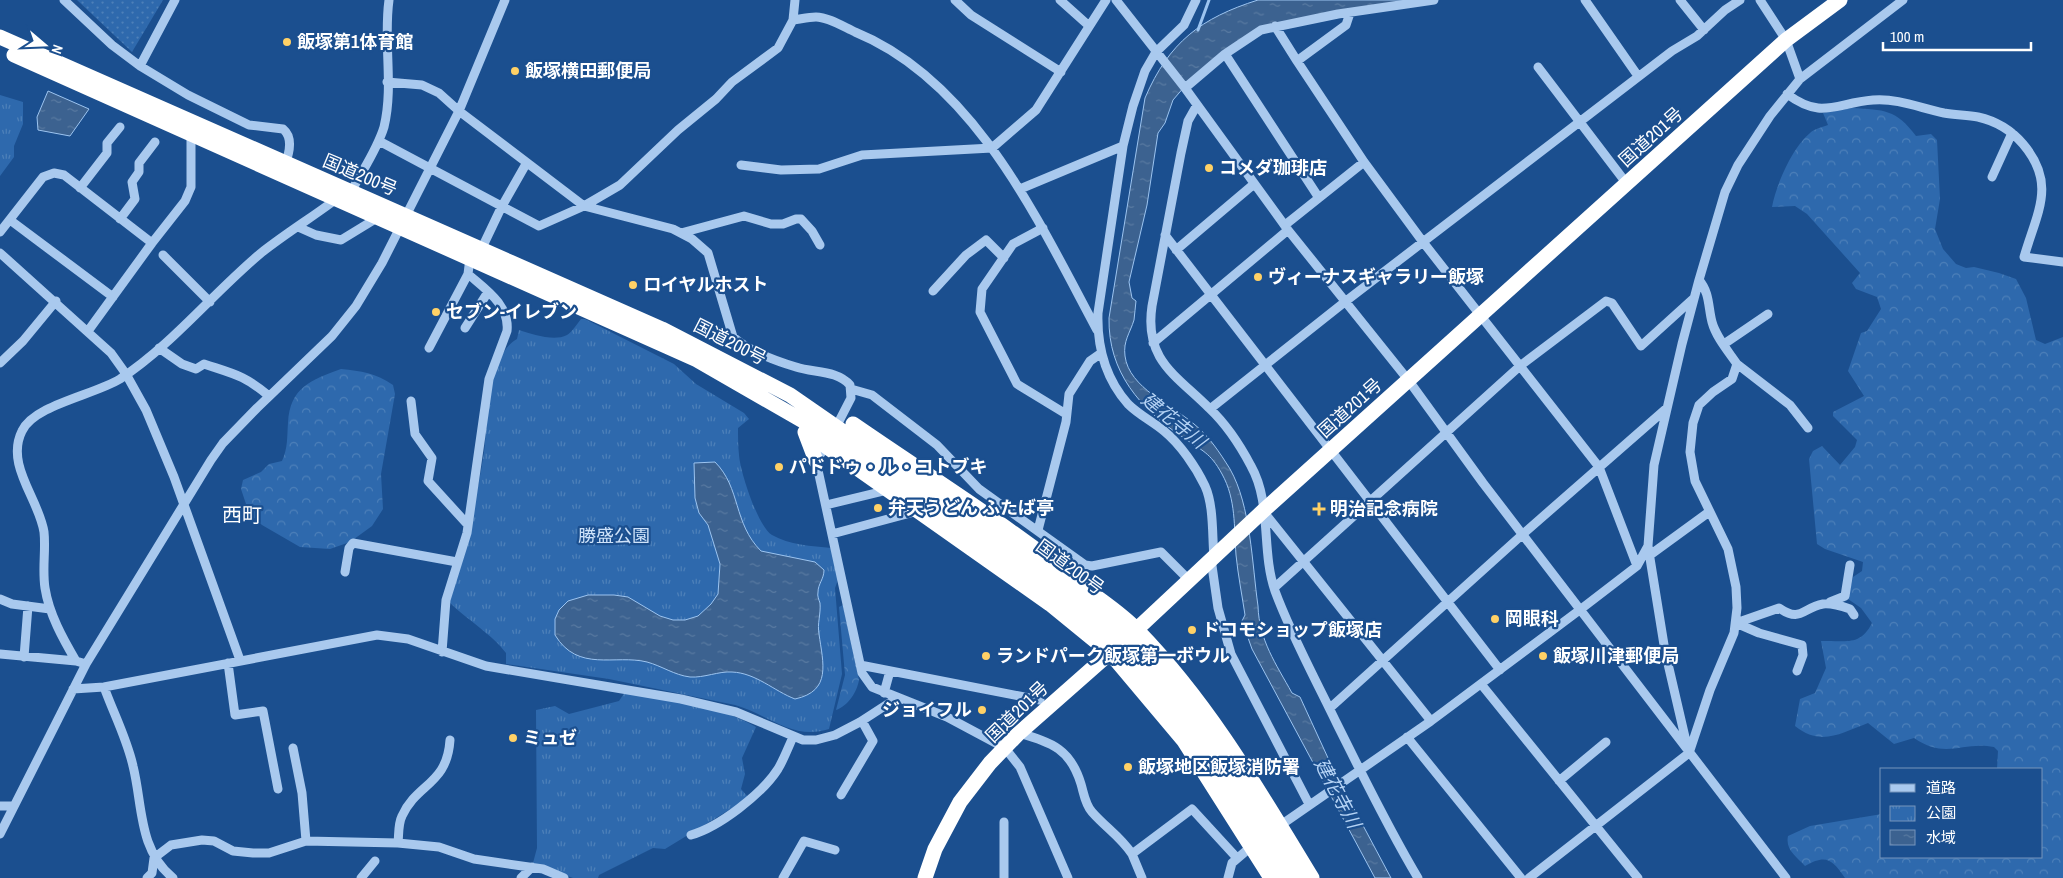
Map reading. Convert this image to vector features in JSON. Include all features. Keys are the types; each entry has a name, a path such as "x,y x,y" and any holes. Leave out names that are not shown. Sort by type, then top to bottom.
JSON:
{"highway":[{"name":"国道201号","path":"925,878 936,849 956,810 974,782 1019,733 1137,630 1259,515 1786,40 1840,0"},
{"name":"国道200号","path":"0,37 283,169 335,200 377,218 403,221"},
{"name":"国道200号","path":"0,48 191,134 283,169 351,192 403,221 660,336 697,360 834,431 1052,584 1103,613 1134,643 1220,746 1277,855 1285,878"},
{"path":"660,336 804,430 810,440 816,461"},
{"path":"660,336 745,360 793,385 888,490 1050,604 1110,653 1184,741 1271,878"},
{"path":"804,430 834,431 1064,569 1137,630 1192,691 1248,772 1312,878"},
{"name":"国道200号","path":"1277,855 1300,878"}],"street":[{"path":"64,0 112,45 140,66 188,95 249,125 283,128 286,131 289,142 283,169"},
{"path":"140,66 175,0"},
{"path":"351,192 379,142 388,102 386,29 389,0"},
{"path":"0,834 86,664 223,443 345,322 382,263 459,111 504,0"},
{"path":"379,142 501,208 539,226 584,206 620,185 678,130 716,99 732,82 778,48 793,20 795,0"},
{"path":"955,0 971,15 1061,72"},
{"path":"1060,0 1088,25"},
{"path":"741,165 781,170 819,169 862,156 992,148 1036,110 1088,25 1106,0"},
{"path":"1116,0 1185,88 1287,227 1409,381 1688,753 1786,878"},
{"path":"1196,0 1184,25 1145,71 1123,146 1098,305 1097,330 1100,354 1118,391 1143,417 1165,431 1184,453 1206,486 1210,504 1218,608 1231,654 1311,803"},
{"path":"1185,88 1225,54 1261,30 1274,26 1434,0"},
{"path":"1585,0 1638,76"},
{"path":"1680,0 1704,30"},
{"path":"1210,409 1578,122 1672,51 1704,30 1725,10 1740,0"},
{"path":"1760,0 1786,40 1800,79"},
{"path":"1688,753 1665,651 1649,551 1654,465 1699,280 1726,192 1751,143 1800,79 1903,0"},
{"path":"1297,61 1346,25 1350,13"},
{"path":"793,20 818,17 886,47 921,72 950,99 992,148 1020,189 1097,330"},
{"path":"1274,26 1364,162 1423,242 1599,466 1637,566"},
{"path":"1225,54 1319,198"},
{"path":"1538,67 1627,184"},
{"path":"387,82 422,85 439,93 526,164 584,206 681,232 708,253 733,337 757,351 796,367 840,376 848,382 852,389 851,398 816,461 860,665 867,683 884,693 969,727 1005,748 1020,767 1068,878"},
{"path":"1787,94 1797,102 1813,109 1874,100 1902,102 1945,113 1978,117 2001,125 2012,133 2035,159 2042,173 2043,184 2024,257 2063,262"},
{"path":"1197,105 1188,122 1165,235 1149,322 1153,343 1164,366 1210,409 1233,437 1252,467 1262,496 1259,515 1274,588 1288,624 1330,708 1358,770 1387,826 1418,878"},
{"path":"80,188 107,153 107,143 120,127"},
{"path":"1992,177 2012,133"},
{"path":"88,331 152,243 185,202 191,187 191,134"},
{"path":"120,219 135,200 132,182 139,172 139,163 155,142"},
{"path":"1020,189 1123,146"},
{"path":"1153,343 1211,295 1319,198 1364,162"},
{"path":"429,348 468,274 476,254 526,164"},
{"path":"0,232 43,177 48,174 64,175 152,243"},
{"path":"1176,250 1254,184"},
{"path":"76,661 50,609 45,588 44,532 18,461 18,444 22,430 31,417 43,410 108,386 126,374 159,348 262,253 335,200"},
{"path":"681,232 744,216 771,224 783,224 801,219 812,231 820,245"},
{"path":"298,227 341,240 377,218"},
{"path":"10,220 113,297"},
{"path":"1042,228 1013,244 982,289 980,312 1017,384 1066,414"},
{"path":"1165,235 1500,670"},
{"path":"933,291 966,254 986,240 1004,258"},
{"path":"0,253 111,352 126,374 146,410 184,505 240,660"},
{"path":"163,255 210,302"},
{"path":"442,652 446,600 468,525 489,379 507,331 508,322 498,301 468,274"},
{"path":"1699,280 1705,288 1712,322 1737,364 1790,405 1808,428"},
{"path":"466,328 488,292"},
{"path":"1274,588 1520,366 1606,301 1612,303 1641,346 1694,298"},
{"path":"0,363 23,342 56,301"},
{"path":"1724,344 1768,314"},
{"path":"159,348 182,364 196,369 204,364 249,379 269,396"},
{"path":"1038,530 1066,422 1068,394 1090,361 1100,354"},
{"path":"1529,878 1688,753 1710,690 1731,641 1736,622 1736,587 1728,550 1695,481 1690,452 1693,423 1699,405 1732,378 1737,364"},
{"path":"852,389 872,395 937,445 979,489 1085,565 1092,566 1161,552 1189,580"},
{"path":"411,401 415,434 432,458 428,481 468,525"},
{"path":"1330,708 1599,466 1667,408"},
{"path":"826,505 888,490"},
{"path":"832,534 918,511"},
{"path":"1228,878 1232,863 1252,846 1358,770 1431,721 1637,566 1649,551 1709,512"},
{"path":"1259,515 1302,561 1431,721"},
{"path":"345,572 349,548 353,543 359,542 457,562"},
{"path":"1736,622 1779,608 1788,614 1797,615 1845,596 1850,565"},
{"path":"0,599 12,604 50,609"},
{"path":"1822,604 1834,604 1850,608 1854,615"},
{"path":"24,657 28,606"},
{"path":"1736,622 1759,633 1802,645 1803,655 1797,670"},
{"path":"73,689 104,687 377,635 408,639 442,652 493,667 681,699 736,712 793,738 816,740 835,735 862,721 897,698"},
{"path":"0,654 76,661 86,664"},
{"path":"228,663 235,715 264,711 278,789"},
{"path":"860,665 1040,700"},
{"path":"884,693 890,670"},
{"path":"1481,684 1638,878"},
{"path":"104,687 133,765 142,826 154,858 173,878"},
{"path":"841,795 873,741 862,721"},
{"path":"1019,733 1052,744 1072,761 1086,803 1092,812 1121,838 1132,854 1142,878"},
{"path":"690,835 701,832 750,799 779,768 793,738"},
{"path":"1407,738 1521,878"},
{"path":"398,843 401,818 413,800 443,770 449,752 450,740"},
{"path":"1559,781 1606,742"},
{"path":"293,748 302,793 306,841"},
{"path":"0,806 14,806"},
{"path":"1132,854 1192,809 1237,858"},
{"path":"1004,822 1004,878"},
{"path":"147,878 152,873 154,858 171,845 214,841 233,851 253,853 269,853 306,841 398,843 439,847 474,859 532,867 564,878"},
{"path":"783,878 804,841 835,850"},
{"path":"360,878 376,861"},
{"path":"521,878 532,867"}],"green space":[{"path":"77,0 163,0 132,52"},
{"path":"0,95 23,102 23,124 14,146 14,157 0,176"},
{"path":"1852,108 1873,109 1895,116 1909,127 1916,136 1931,134 1937,140 1940,199 1935,229 1943,249 1956,264 1966,268 1974,267 1999,273 2016,279 2026,298 2036,340 2045,344 2063,337 2063,878 1845,878 1836,866 1828,860 1818,860 1805,866 1792,853 1788,845 1788,836 1810,826 1880,814 1880,858 2043,858 2043,768 1997,768 1998,751 1994,747 1936,748 1914,738 1894,744 1868,723 1840,734 1822,737 1804,732 1795,726 1800,699 1815,693 1826,668 1821,641 1851,641 1857,639 1867,631 1872,623 1861,608 1848,599 1853,577 1862,571 1863,562 1825,549 1817,544 1809,459 1813,451 1822,446 1840,465 1855,447 1857,440 1833,416 1833,412 1864,396 1848,371 1861,333 1867,331 1881,309 1877,297 1856,289 1852,283 1860,273 1807,214 1795,206 1772,207 1781,178 1797,148 1816,129 1828,125 1823,113"},
{"name":"勝盛公園","path":"581,319 585,319 674,364 696,384 744,413 749,419 738,428 740,463 746,485 761,521 772,535 786,541 831,548 838,580 835,588 842,674 829,729 804,732 781,725 735,705 609,679 506,664 506,653 501,646 448,601 477,491 484,452 490,389 498,362 508,346 517,339 519,330 543,337 562,337 571,332"},
{"path":"341,369 368,373 393,385 395,394 381,474 383,509 372,526 350,542 330,549 300,547 262,525 249,513 241,489 243,480 261,472 269,464 282,461 286,447 290,411 298,393 312,381"},
{"path":"843,605 859,680 851,698 836,710 845,675 839,607"},
{"path":"625,692 709,708 726,713 756,727 742,758 745,774 741,789 748,797 747,799 665,849 653,848 599,875 598,878 573,878 533,863 537,848 536,710 555,706 569,714 619,701"}],"water":[{"name":"建花寺川","path":"1258,0 1414,0 1274,24 1191,79 1173,100 1165,123 1158,133 1147,205 1129,282 1132,298 1136,301 1134,320 1125,346 1125,356 1128,367 1143,387 1205,434 1230,469 1237,484 1247,518 1259,618 1265,641 1274,662 1292,693 1300,697 1334,771 1391,878 1375,878 1252,649 1242,621 1245,615 1237,562 1234,513 1230,493 1222,474 1214,461 1205,453 1168,427 1141,402 1121,372 1114,355 1110,337 1109,318 1145,98 1154,78 1165,62 1176,47 1189,35 1220,15"},
{"path":"48,91 89,109 70,136 38,130 37,117"},
{"path":"715,462 729,483 746,529 761,551 815,562 824,570 818,593 820,603 819,630 823,665 822,674 820,683 815,690 807,695 795,699 757,679 741,673 727,672 690,677 647,662 586,658 564,647 555,635 555,619 559,610 568,601 588,595 628,597 660,616 673,620 685,620 698,616 711,604 718,594 720,564 708,525 699,513 695,498 694,463"}],"waterway":[{"path":"1198,30 1209,0"}],"place":[{"name":"飯塚第1体育館","path":"287,42"},
{"name":"飯塚横田郵便局","path":"515,71"},
{"name":"コメダ珈琲店","path":"1209,168"},
{"name":"ヴィーナスギャラリー飯塚","path":"1258,277"},
{"name":"ロイヤルホスト","path":"633,285"},
{"name":"セブン-イレブン","path":"436,312"},
{"name":"パドドゥ・ル・コトブキ","path":"779,467"},
{"name":"弁天うどん ふたば亭","path":"878,508"},
{"name":"明治記念病院","path":"1319,509"},
{"name":"岡眼科","path":"1495,619"},
{"name":"ドコモショップ飯塚店","path":"1192,630"},
{"name":"ランドパーク飯塚第一ボウル","path":"986,656"},
{"name":"飯塚川津郵便局","path":"1543,656"},
{"name":"ジョイフル","path":"982,710"},
{"name":"ミュゼ","path":"513,738"},
{"name":"飯塚地区飯塚消防署","path":"1128,767"}],"district":[{"name":"西町","path":"242,515"}]}
